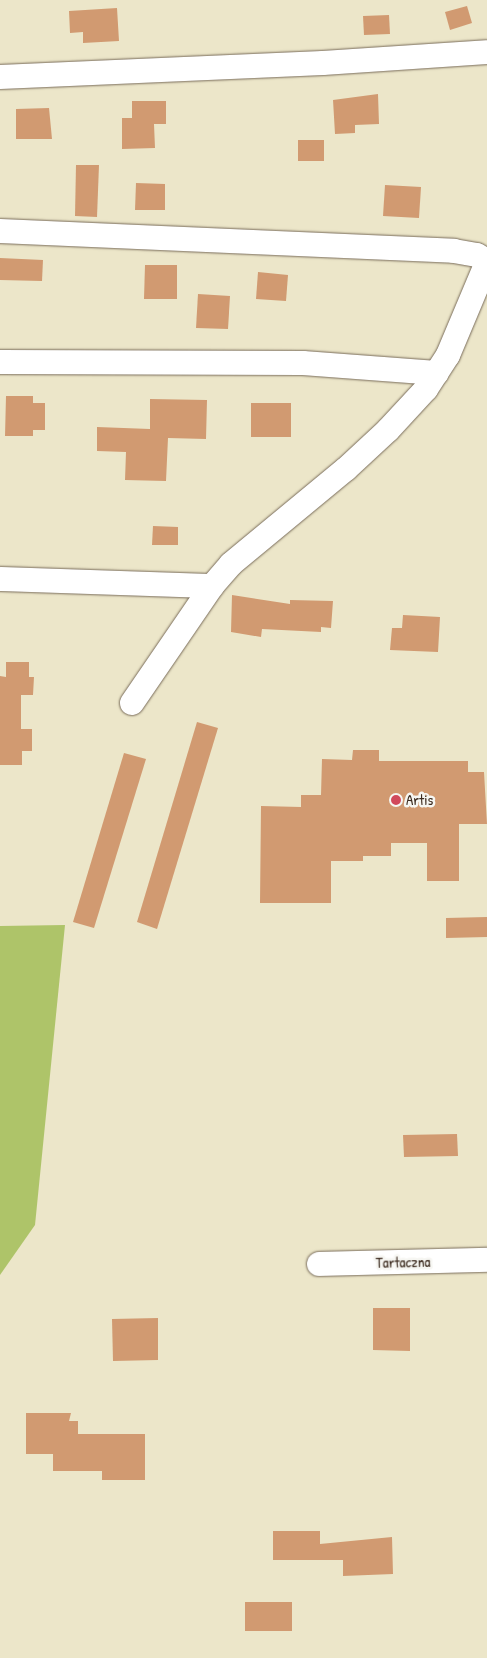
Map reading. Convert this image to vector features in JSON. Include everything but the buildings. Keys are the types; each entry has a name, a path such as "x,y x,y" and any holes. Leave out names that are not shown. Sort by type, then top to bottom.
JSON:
{"street":[{"path":"0,77 323,63 487,52"},
{"path":"0,230 454,251 477,255 487,262 480,286 437,372 388,430 231,564 212,586 132,703"},
{"path":"0,362 303,363 437,372"},
{"path":"0,579 212,586"},
{"name":"Tartaczna","path":"318,1264 487,1260"}],"green space":[{"path":"65,925 35,1225 0,1275 0,926"}],"place":[{"name":"Artis","path":"396,800"}]}
